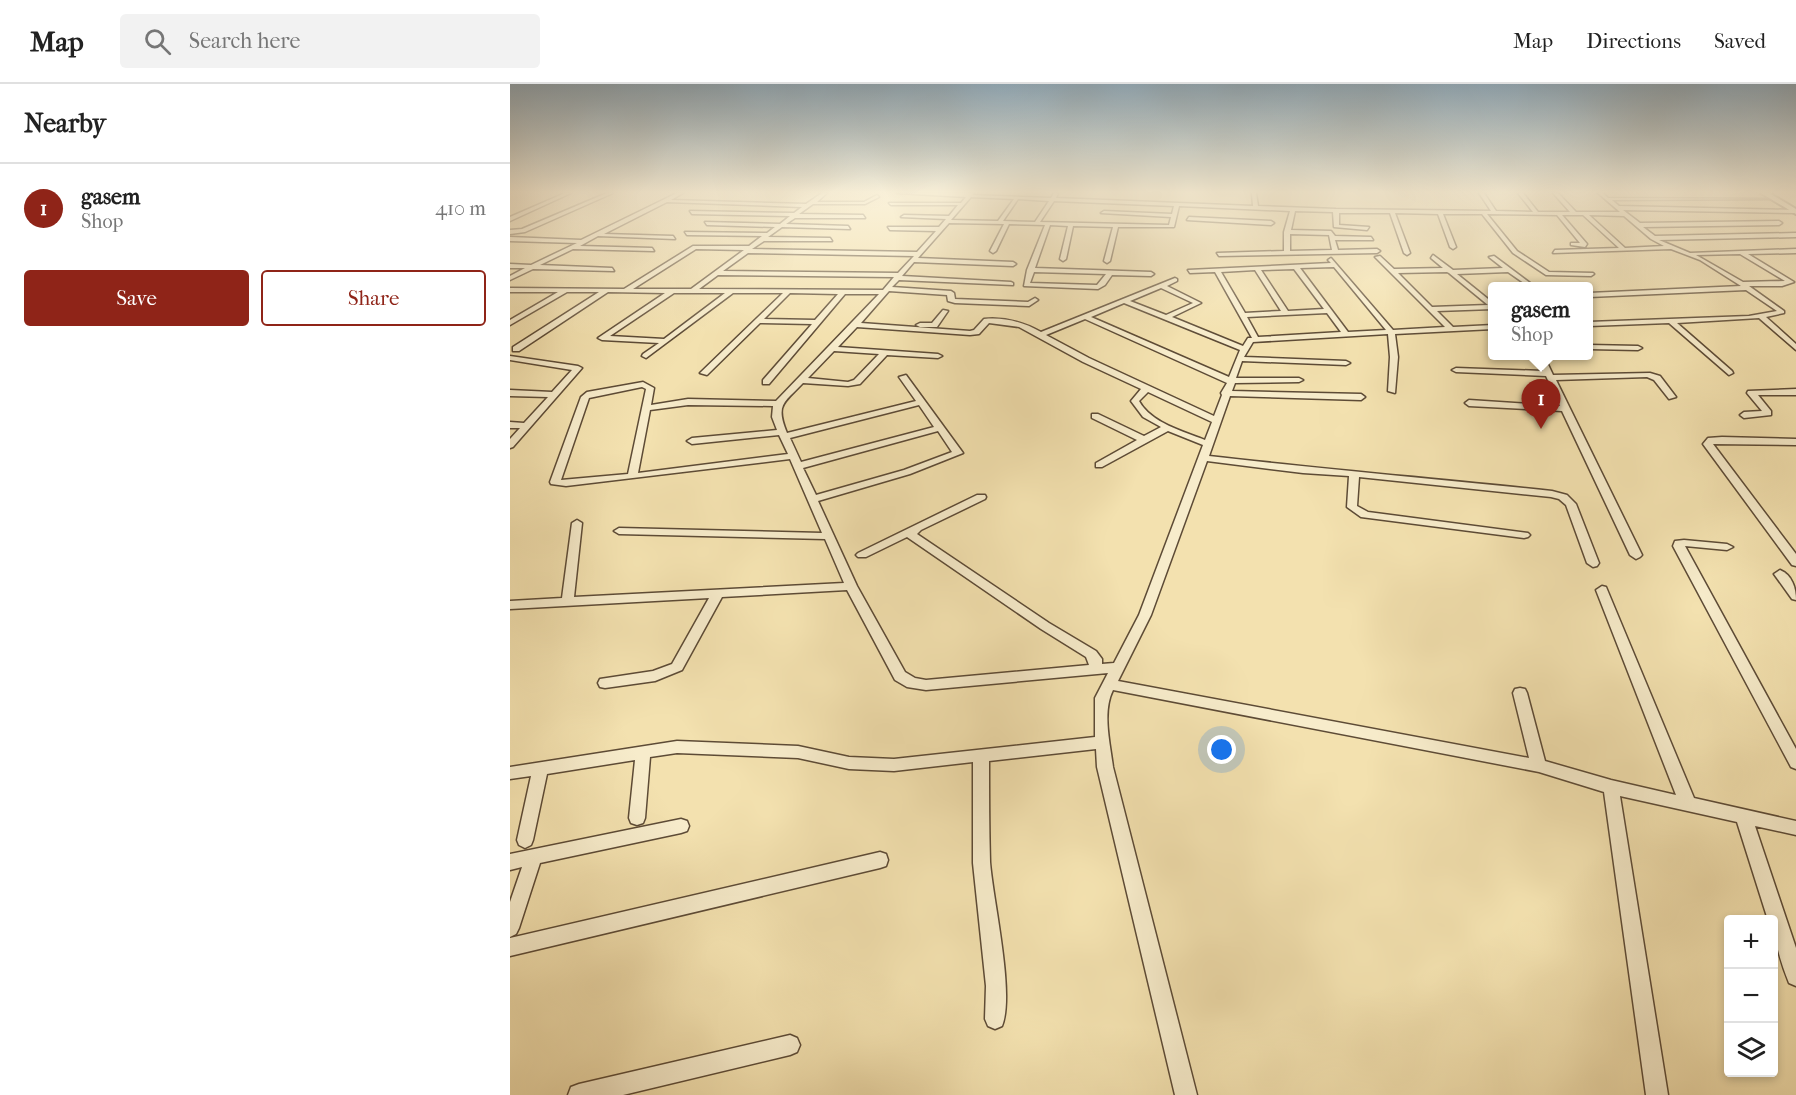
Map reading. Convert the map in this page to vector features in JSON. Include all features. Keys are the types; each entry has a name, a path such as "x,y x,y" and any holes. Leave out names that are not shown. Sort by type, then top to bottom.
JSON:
{"street":[{"path":"553,240 583,241"},
{"path":"692,291 762,240"},
{"path":"930,240 858,322 778,404 776,417 814,499 828,536 900,676 912,683 926,685 1119,667"},
{"path":"993,251 999,240"},
{"path":"1042,240 1026,285 1098,287 1103,284 1110,272"},
{"path":"1063,259 1068,240"},
{"path":"1107,261 1112,240"},
{"path":"1287,240 1287,253"},
{"path":"1333,240 1335,251"},
{"path":"1402,240 1407,253"},
{"path":"1451,240 1454,247"},
{"path":"1506,240 1515,252 1548,274 1591,274"},
{"path":"1569,244 1585,245 1581,240"},
{"path":"1613,240 1624,250"},
{"path":"1656,240 1692,253 1796,251"},
{"path":"510,278 583,241"},
{"path":"667,246 915,257 1013,264"},
{"path":"570,247 652,250"},
{"path":"624,291 691,249 699,247"},
{"path":"1556,252 1673,248"},
{"path":"1219,254 1335,251 1377,254 1451,329"},
{"path":"1593,295 1791,282 1741,252"},
{"path":"1692,253 1781,310 1779,314"},
{"path":"1433,257 1488,302"},
{"path":"1492,257 1526,282"},
{"path":"1190,271 1296,267 1333,263 1391,332 1394,357 1392,391"},
{"path":"510,266 612,270"},
{"path":"1296,267 1346,334"},
{"path":"1257,268 1286,313"},
{"path":"841,274 847,269"},
{"path":"1030,270 1151,274"},
{"path":"1217,270 1256,339"},
{"path":"1392,271 1509,270"},
{"path":"716,273 841,274 1011,284"},
{"path":"1786,277 1796,278"},
{"path":"1040,335 1175,280"},
{"path":"1162,286 1198,303 1167,317"},
{"path":"510,290 885,291 951,293 950,300 955,301 1029,304 1035,300"},
{"path":"510,322 566,290"},
{"path":"516,348 606,291"},
{"path":"664,341 602,338 672,291"},
{"path":"646,356 731,292"},
{"path":"704,373 788,292"},
{"path":"766,382 843,292"},
{"path":"1125,301 1167,317 1242,354 1346,363"},
{"path":"1431,309 1488,306"},
{"path":"858,322 928,326 936,323 945,311"},
{"path":"1242,315 1329,311"},
{"path":"1593,324 1672,322 1788,314"},
{"path":"1086,317 1228,387 1361,397"},
{"path":"1762,317 1795,347"},
{"path":"759,321 818,322"},
{"path":"858,322 970,333 976,332 987,321 1022,325 1086,360 1215,420"},
{"path":"1672,322 1729,373"},
{"path":"1186,1095 1105,767 1102,742 1102,698 1144,615 1204,458 1215,420 1242,354 1256,339 1488,327"},
{"path":"1593,347 1638,348"},
{"path":"831,349 938,356"},
{"path":"802,380 848,384 857,382 884,354"},
{"path":"510,358 578,368 510,445"},
{"path":"1542,360 1636,555"},
{"path":"1456,370 1549,376 1647,375 1657,378 1672,398"},
{"path":"814,499 956,456 958,451 903,377"},
{"path":"1228,387 1299,380"},
{"path":"632,476 649,385 590,394 585,397 555,482 566,483 632,476 793,456"},
{"path":"1146,388 1135,401 1137,408 1168,427 1208,444"},
{"path":"1744,416 1768,413 1751,393 1796,392"},
{"path":"510,393 555,395"},
{"path":"645,408 688,402 778,404"},
{"path":"692,441 784,434 920,402"},
{"path":"1469,403 1566,409"},
{"path":"1095,416 1144,440"},
{"path":"510,426 527,426"},
{"path":"1100,465 1168,427"},
{"path":"799,466 940,428"},
{"path":"1796,442 1711,440 1708,444 1796,562"},
{"path":"1204,458 1552,494 1563,497 1574,510 1593,563"},
{"path":"1354,474 1353,507 1365,515 1524,535"},
{"path":"862,555 981,497"},
{"path":"567,603 577,524"},
{"path":"916,528 911,532 913,538 1091,654 1095,659 1096,668"},
{"path":"619,531 828,536"},
{"path":"1782,542 1796,544"},
{"path":"1727,547 1679,543 1796,763"},
{"path":"1780,574 1796,596"},
{"path":"510,605 852,586"},
{"path":"1602,590 1688,804"},
{"path":"605,684 655,676 677,667 718,593"},
{"path":"1109,684 1539,766 1611,787 1796,828"},
{"path":"1520,693 1539,766"},
{"path":"510,773 677,747 798,752 849,763 894,765 1102,742"},
{"path":"637,818 643,752"},
{"path":"981,756 982,863 996,986 995,1019"},
{"path":"525,840 540,769"},
{"path":"1611,787 1657,1095"},
{"path":"1744,818 1796,976"},
{"path":"510,862 681,826"},
{"path":"510,928 534,856"},
{"path":"510,947 880,860"},
{"path":"579,1095 790,1045"}],"place":[{"name":"gasem","path":"1541,429"}]}
